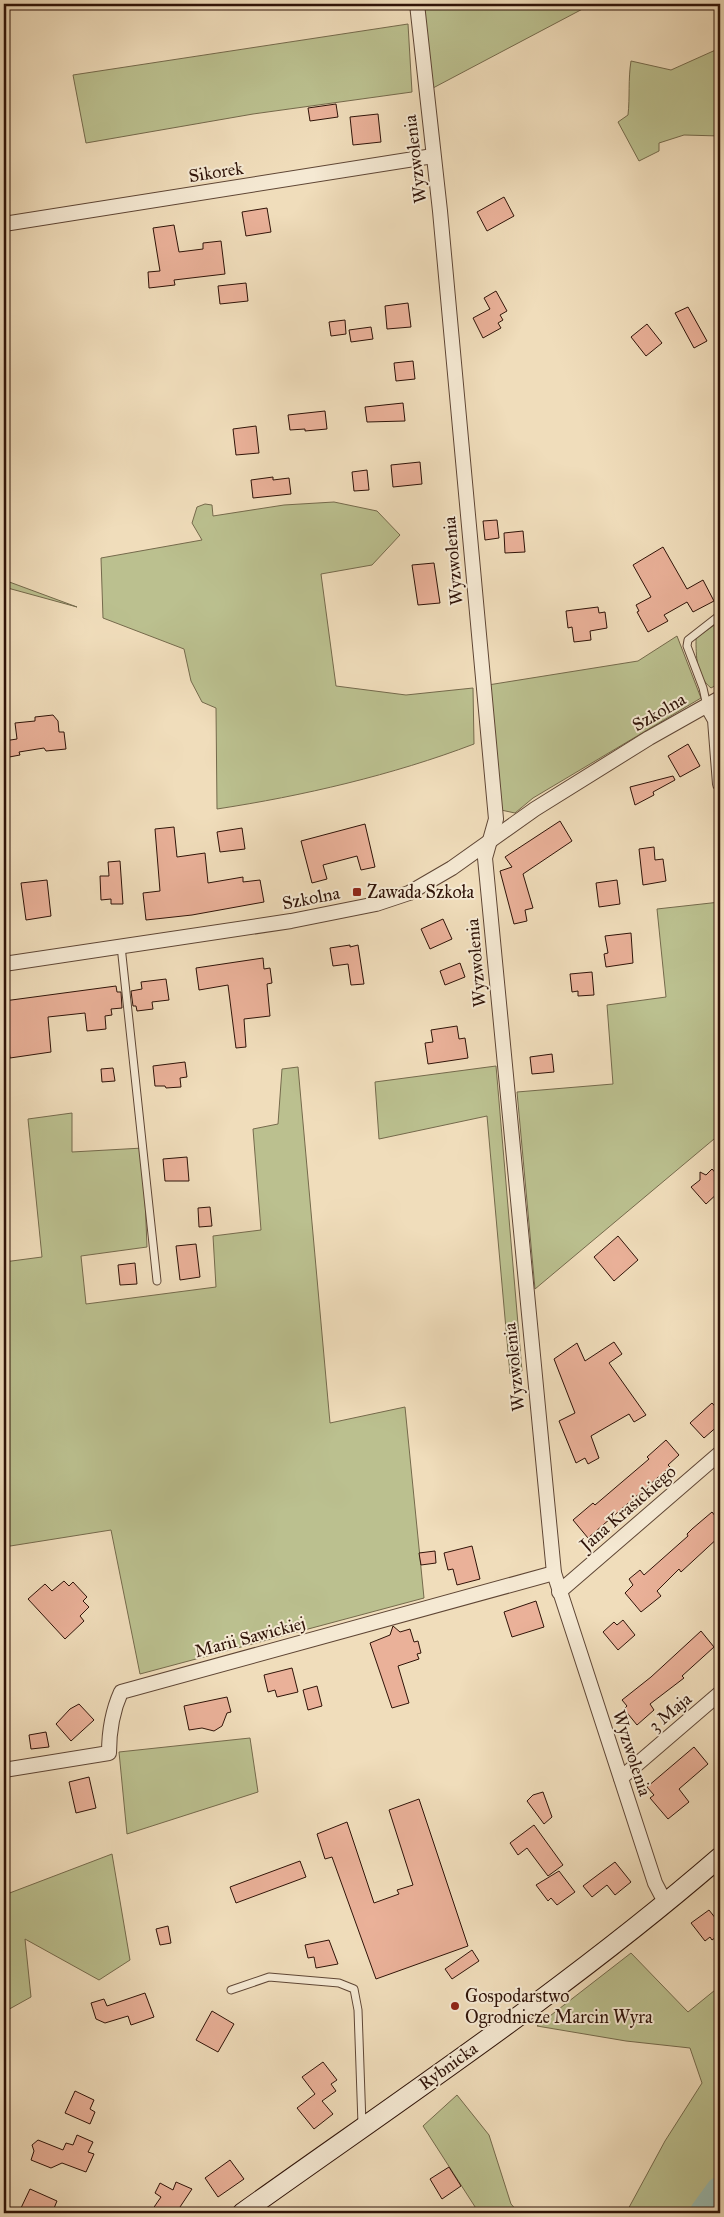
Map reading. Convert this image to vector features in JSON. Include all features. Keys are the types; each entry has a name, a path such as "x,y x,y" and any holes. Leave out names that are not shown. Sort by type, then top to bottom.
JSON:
{"main road":[{"name":"Rybnicka","path":"242,2213 528,2008 666,1904 720,1857"}],"street":[{"name":"Wyzwolenia","path":"417,4 496,819 485,858 554,1573 656,1883 666,1904"},
{"name":"Sikorek","path":"4,224 433,156"},
{"name":"Szkolna","path":"4,964 291,921 376,904 409,893 452,868 535,809 720,698"},
{"path":"707,706 714,720 720,784"},
{"name":"Jana Krasickiego","path":"559,1592 720,1453"},
{"name":"Marii Sawickiej","path":"4,1770 109,1753 109,1732 114,1709 122,1692 554,1573"},
{"name":"3 Maja","path":"621,1778 720,1694"}],"lane":[{"path":"707,706 703,688 687,646 688,640 720,615"},
{"path":"120,946 157,1281"},
{"path":"231,1990 269,1977 339,1983 354,1990 358,2010 363,2127"}],"green space":[{"path":"423,4 592,4 433,88"},
{"path":"408,24 412,92 253,114 86,143 73,75"},
{"path":"720,48 720,136 684,135 659,143 659,151 639,161 618,122 628,115 631,61 671,70"},
{"path":"334,502 377,511 400,535 372,565 321,574 336,686 406,695 473,688 474,744 380,775 282,798 217,809 216,708 202,702 191,681 184,649 103,618 101,558 202,540 192,523 197,507 205,504 212,505 213,516 284,505"},
{"path":"4,580 77,607 4,587"},
{"path":"720,621 720,683 711,688 702,678 700,672 696,638"},
{"path":"677,636 701,698 533,798 515,813 501,810 488,685 638,661"},
{"path":"720,902 720,1134 535,1289 517,1092 613,1084 607,1005 666,997 657,909"},
{"path":"496,1066 522,1371 510,1374 487,1116 379,1139 375,1082"},
{"path":"298,1067 330,1423 405,1407 424,1598 140,1674 111,1530 4,1547 4,1262 42,1257 28,1119 72,1113 72,1152 143,1148 147,1247 81,1256 86,1304 216,1287 213,1236 261,1230 253,1129 278,1124 282,1069"},
{"path":"250,1738 258,1792 127,1834 119,1752"},
{"path":"112,1854 130,1960 99,1980 25,1939 31,1997 4,2012 4,1893 7,1894"},
{"path":"631,1953 688,2012 720,1986 720,2213 626,2213 665,2141 702,2083 690,2048 626,2041 537,2026"},
{"path":"457,2095 489,2135 511,2204 519,2213 479,2213 423,2126"}],"building":[{"path":"336,104 338,117 310,121 308,108"},
{"path":"378,114 381,142 353,145 350,117"},
{"path":"504,197 514,216 487,231 477,212"},
{"path":"267,208 271,232 246,236 242,212"},
{"path":"174,225 179,252 203,249 203,243 221,241 225,274 174,280 175,285 149,288 148,272 160,271 153,228"},
{"path":"246,283 248,301 220,304 218,286"},
{"path":"496,291 507,311 500,315 503,320 498,323 501,328 483,338 473,318 490,309 484,298"},
{"path":"408,303 411,327 387,329 385,306"},
{"path":"688,307 707,341 694,348 675,313"},
{"path":"345,320 346,334 331,336 329,322"},
{"path":"647,324 662,343 646,356 631,337"},
{"path":"371,327 373,339 351,342 349,330"},
{"path":"413,361 415,379 396,381 394,363"},
{"path":"403,403 405,421 367,422 365,407"},
{"path":"325,411 327,429 290,430 288,415"},
{"path":"256,426 259,453 236,455 233,429"},
{"path":"420,462 422,484 393,487 391,465"},
{"path":"367,470 369,490 354,491 352,472"},
{"path":"273,477 273,480 289,478 291,494 253,498 251,480"},
{"path":"497,520 499,538 485,540 483,521"},
{"path":"523,531 525,552 505,553 504,533"},
{"path":"663,547 687,589 703,580 714,601 693,612 687,602 664,615 668,621 648,632 637,612 639,611 636,605 651,597 633,565"},
{"path":"434,563 440,603 418,605 412,565"},
{"path":"598,607 599,613 605,612 607,628 590,631 591,640 574,642 572,627 568,628 566,611"},
{"path":"53,715 58,721 59,732 64,732 66,749 46,751 44,748 19,752 20,755 4,758 4,741 17,739 15,723 35,721 35,717"},
{"path":"688,744 700,766 680,777 668,756"},
{"path":"673,776 675,780 653,792 654,795 635,805 630,787"},
{"path":"560,821 572,841 523,874 533,908 525,910 527,921 514,924 500,871 512,867 505,857"},
{"path":"365,824 375,867 361,870 357,856 323,865 327,879 312,883 301,841"},
{"path":"174,827 177,857 205,853 208,883 243,877 243,882 260,880 264,902 192,915 146,920 143,893 160,891 155,829"},
{"path":"242,828 245,849 220,852 217,832"},
{"path":"654,847 655,860 663,859 666,881 643,885 639,849"},
{"path":"120,861 123,904 111,904 111,899 101,900 100,876 109,876 108,862"},
{"path":"47,880 51,916 26,920 21,883"},
{"path":"617,880 620,904 599,907 596,883"},
{"path":"443,919 452,939 430,949 421,929"},
{"path":"631,933 633,963 606,967 604,954 608,953 605,936"},
{"path":"350,945 350,947 358,945 364,984 351,985 348,964 333,966 330,948"},
{"path":"263,958 264,969 270,968 272,983 267,984 270,1016 244,1019 246,1047 236,1048 228,985 199,990 196,968"},
{"path":"460,963 465,977 445,985 440,971"},
{"path":"592,972 594,995 578,996 578,991 572,992 570,974"},
{"path":"166,979 169,1000 152,1002 153,1009 137,1011 136,1006 133,1006 131,991 142,989 141,982"},
{"path":"116,986 117,992 121,992 122,1008 111,1009 112,1015 105,1016 106,1029 87,1031 85,1013 48,1017 51,1052 10,1058 6,1025 4,1025 4,1001"},
{"path":"457,1026 459,1039 465,1038 468,1058 428,1064 425,1043 433,1042 431,1030"},
{"path":"552,1054 554,1072 532,1074 530,1057"},
{"path":"185,1062 187,1077 180,1078 181,1087 166,1088 165,1086 155,1086 153,1066"},
{"path":"113,1068 115,1081 102,1082 101,1069"},
{"path":"187,1157 189,1181 165,1181 163,1159"},
{"path":"712,1169 720,1178 720,1191 706,1204 691,1187 700,1180 700,1172 706,1175"},
{"path":"210,1207 212,1226 199,1227 198,1208"},
{"path":"618,1236 638,1260 614,1281 594,1257"},
{"path":"196,1244 200,1277 180,1280 176,1246"},
{"path":"135,1263 137,1284 120,1285 118,1265"},
{"path":"614,1342 622,1354 609,1363 646,1415 634,1422 629,1414 591,1436 599,1458 588,1464 585,1458 576,1463 559,1421 575,1413 554,1359 577,1343 585,1361"},
{"path":"712,1403 720,1412 720,1424 704,1438 690,1423"},
{"path":"666,1440 679,1455 668,1465 670,1467 588,1538 573,1520 593,1503 595,1505 649,1459 647,1457"},
{"path":"712,1512 720,1522 720,1536 681,1572 679,1569 657,1591 661,1596 641,1612 625,1593 633,1585 629,1579 640,1570 644,1575"},
{"path":"472,1546 480,1579 457,1585 453,1569 448,1570 444,1553"},
{"path":"435,1551 436,1563 421,1565 419,1553"},
{"path":"64,1581 69,1586 73,1582 87,1597 83,1601 89,1607 80,1616 84,1621 65,1639 28,1599 45,1584 52,1591"},
{"path":"536,1601 544,1627 512,1637 504,1612"},
{"path":"623,1620 635,1635 618,1650 603,1632 614,1622 617,1625"},
{"path":"393,1626 400,1632 410,1629 414,1642 418,1641 421,1653 417,1654 419,1659 398,1666 409,1703 392,1708 370,1643 390,1635"},
{"path":"701,1631 714,1647 682,1676 684,1678 650,1704 654,1710 637,1725 624,1709 627,1706 622,1700 651,1677"},
{"path":"292,1668 298,1692 277,1697 275,1690 268,1692 264,1675"},
{"path":"317,1686 322,1706 308,1710 303,1690"},
{"path":"227,1697 231,1712 227,1713 222,1726 214,1731 202,1728 189,1730 184,1706"},
{"path":"79,1704 94,1720 71,1741 56,1724 70,1709"},
{"path":"46,1732 49,1747 31,1749 29,1735"},
{"path":"694,1747 708,1764 679,1789 689,1802 668,1819 650,1798 654,1795 647,1787"},
{"path":"89,1777 96,1808 76,1813 69,1782"},
{"path":"543,1792 552,1817 544,1824 527,1801 533,1795"},
{"path":"419,1799 468,1946 376,1979 332,1857 325,1859 317,1834 347,1822 374,1903 399,1894 397,1890 413,1885 389,1810"},
{"path":"534,1825 563,1865 548,1876 527,1848 518,1855 510,1843"},
{"path":"300,1861 306,1877 236,1903 230,1887"},
{"path":"615,1862 631,1882 615,1895 607,1885 592,1897 583,1886"},
{"path":"559,1871 575,1892 557,1905 551,1898 548,1901 536,1885"},
{"path":"709,1910 720,1924 720,1934 712,1940 710,1937 705,1941 691,1923"},
{"path":"168,1926 171,1943 160,1945 156,1929"},
{"path":"329,1940 338,1964 316,1968 314,1957 308,1958 305,1945"},
{"path":"472,1950 479,1961 452,1979 445,1969"},
{"path":"145,1993 154,2017 131,2025 128,2016 105,2023 96,2019 91,2003 104,1999 107,2006"},
{"path":"212,2011 234,2024 218,2052 196,2040"},
{"path":"323,2062 337,2080 331,2084 336,2091 322,2101 333,2114 314,2129 297,2108 315,2094 302,2077"},
{"path":"75,2091 94,2100 90,2109 95,2112 90,2124 65,2113"},
{"path":"77,2135 93,2142 88,2152 94,2154 86,2172 62,2163 51,2168 31,2160 34,2151 32,2145 38,2140 63,2150 66,2143 73,2145"},
{"path":"230,2160 244,2179 218,2197 205,2178"},
{"path":"449,2167 461,2186 442,2199 430,2179"},
{"path":"176,2182 192,2189 176,2213 150,2213 161,2197 155,2193 160,2183 173,2190"},
{"path":"30,2189 57,2201 52,2213 34,2213 21,2208"}],"waterway":[{"path":"704,2213 720,2191"}],"place":[{"name":"Zawada Szkoła","path":"357,892"},
{"name":"Gospodarstwo Ogrodnicze Marcin Wyra","path":"455,2006"}]}
